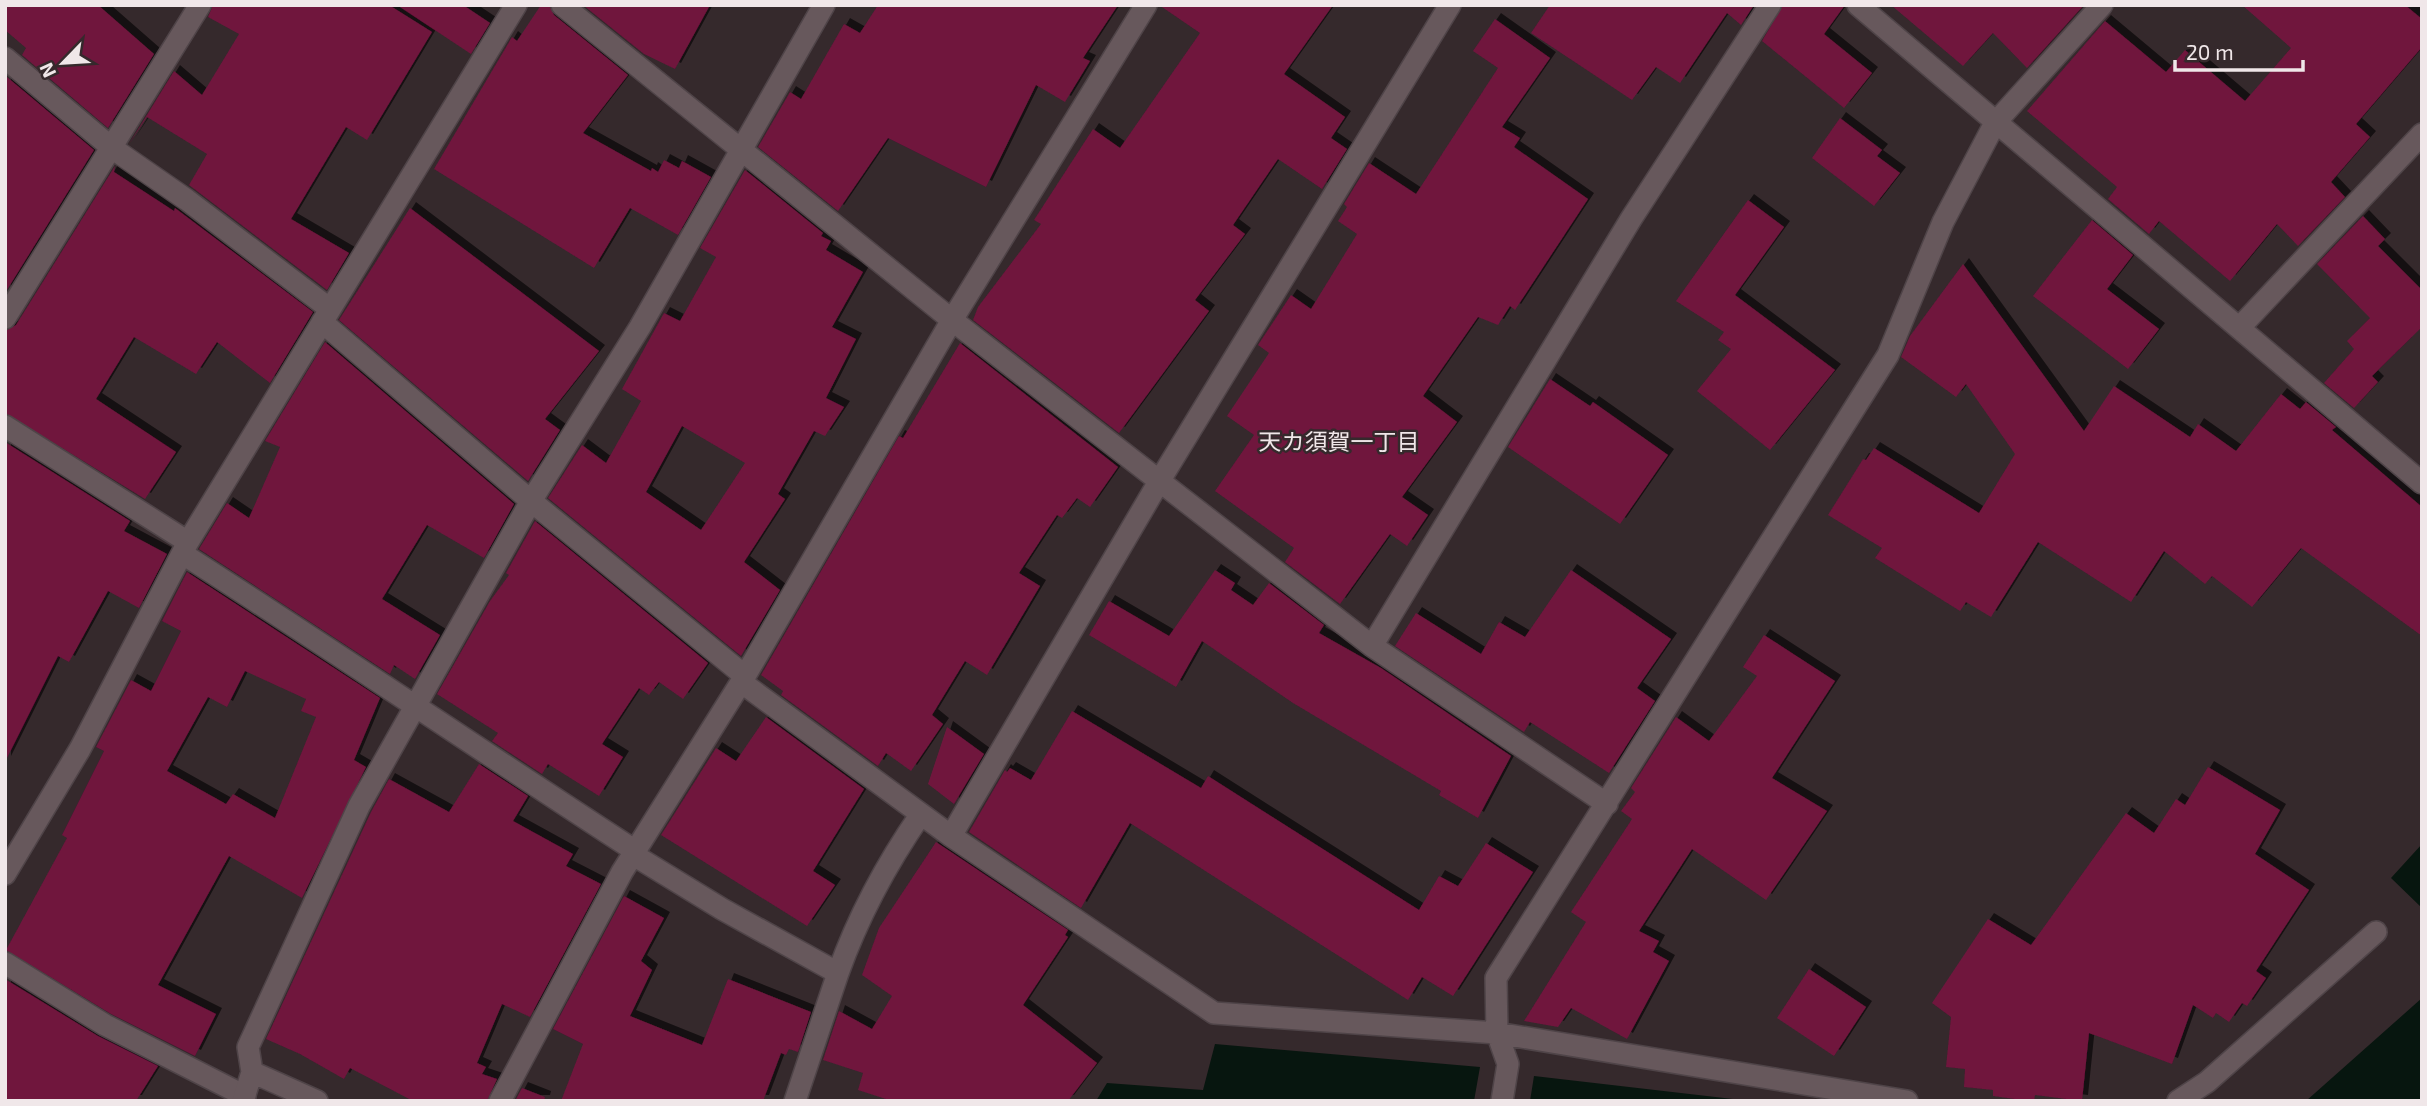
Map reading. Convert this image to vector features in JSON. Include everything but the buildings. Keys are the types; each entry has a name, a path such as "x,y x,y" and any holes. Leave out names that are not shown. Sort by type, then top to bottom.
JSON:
{"street":[{"path":"5,318 200,5"},
{"path":"5,874 80,749 185,548 516,5"},
{"path":"562,5 952,320 1372,646 1607,804"},
{"path":"5,963 105,1025 244,1098 252,1072 248,1047 359,806 531,501 640,327 824,5"},
{"path":"500,1101 633,852 743,679 952,320 1146,5"},
{"path":"951,836 1160,480 1450,5"},
{"path":"1372,646 1673,150 1770,5"},
{"path":"1858,5 2422,483"},
{"path":"1502,1101 1508,1064 1497,1033 1496,978 1888,355 1943,222 1996,123 2102,5"},
{"path":"5,58 112,148 187,200 326,316 531,501 743,679 951,836 1214,1013 1497,1033 1908,1101"},
{"path":"2240,327 2422,134"},
{"path":"5,426 415,707 633,852 722,909 838,973"},
{"path":"795,1101 852,933 904,839 921,814"},
{"path":"2178,1101 2207,1082 2376,932"},
{"path":"252,1072 317,1101"}],"shaded area":[{"path":"2422,844 2422,908 2391,878"},
{"path":"2422,998 2422,1101 2306,1101"},
{"path":"1215,1044 1480,1067 1474,1101 1096,1101 1107,1083 1203,1090"},
{"path":"1534,1076 1750,1101 1530,1101"}],"district":[{"name":"天カ須賀一丁目","path":"1339,442"}]}
